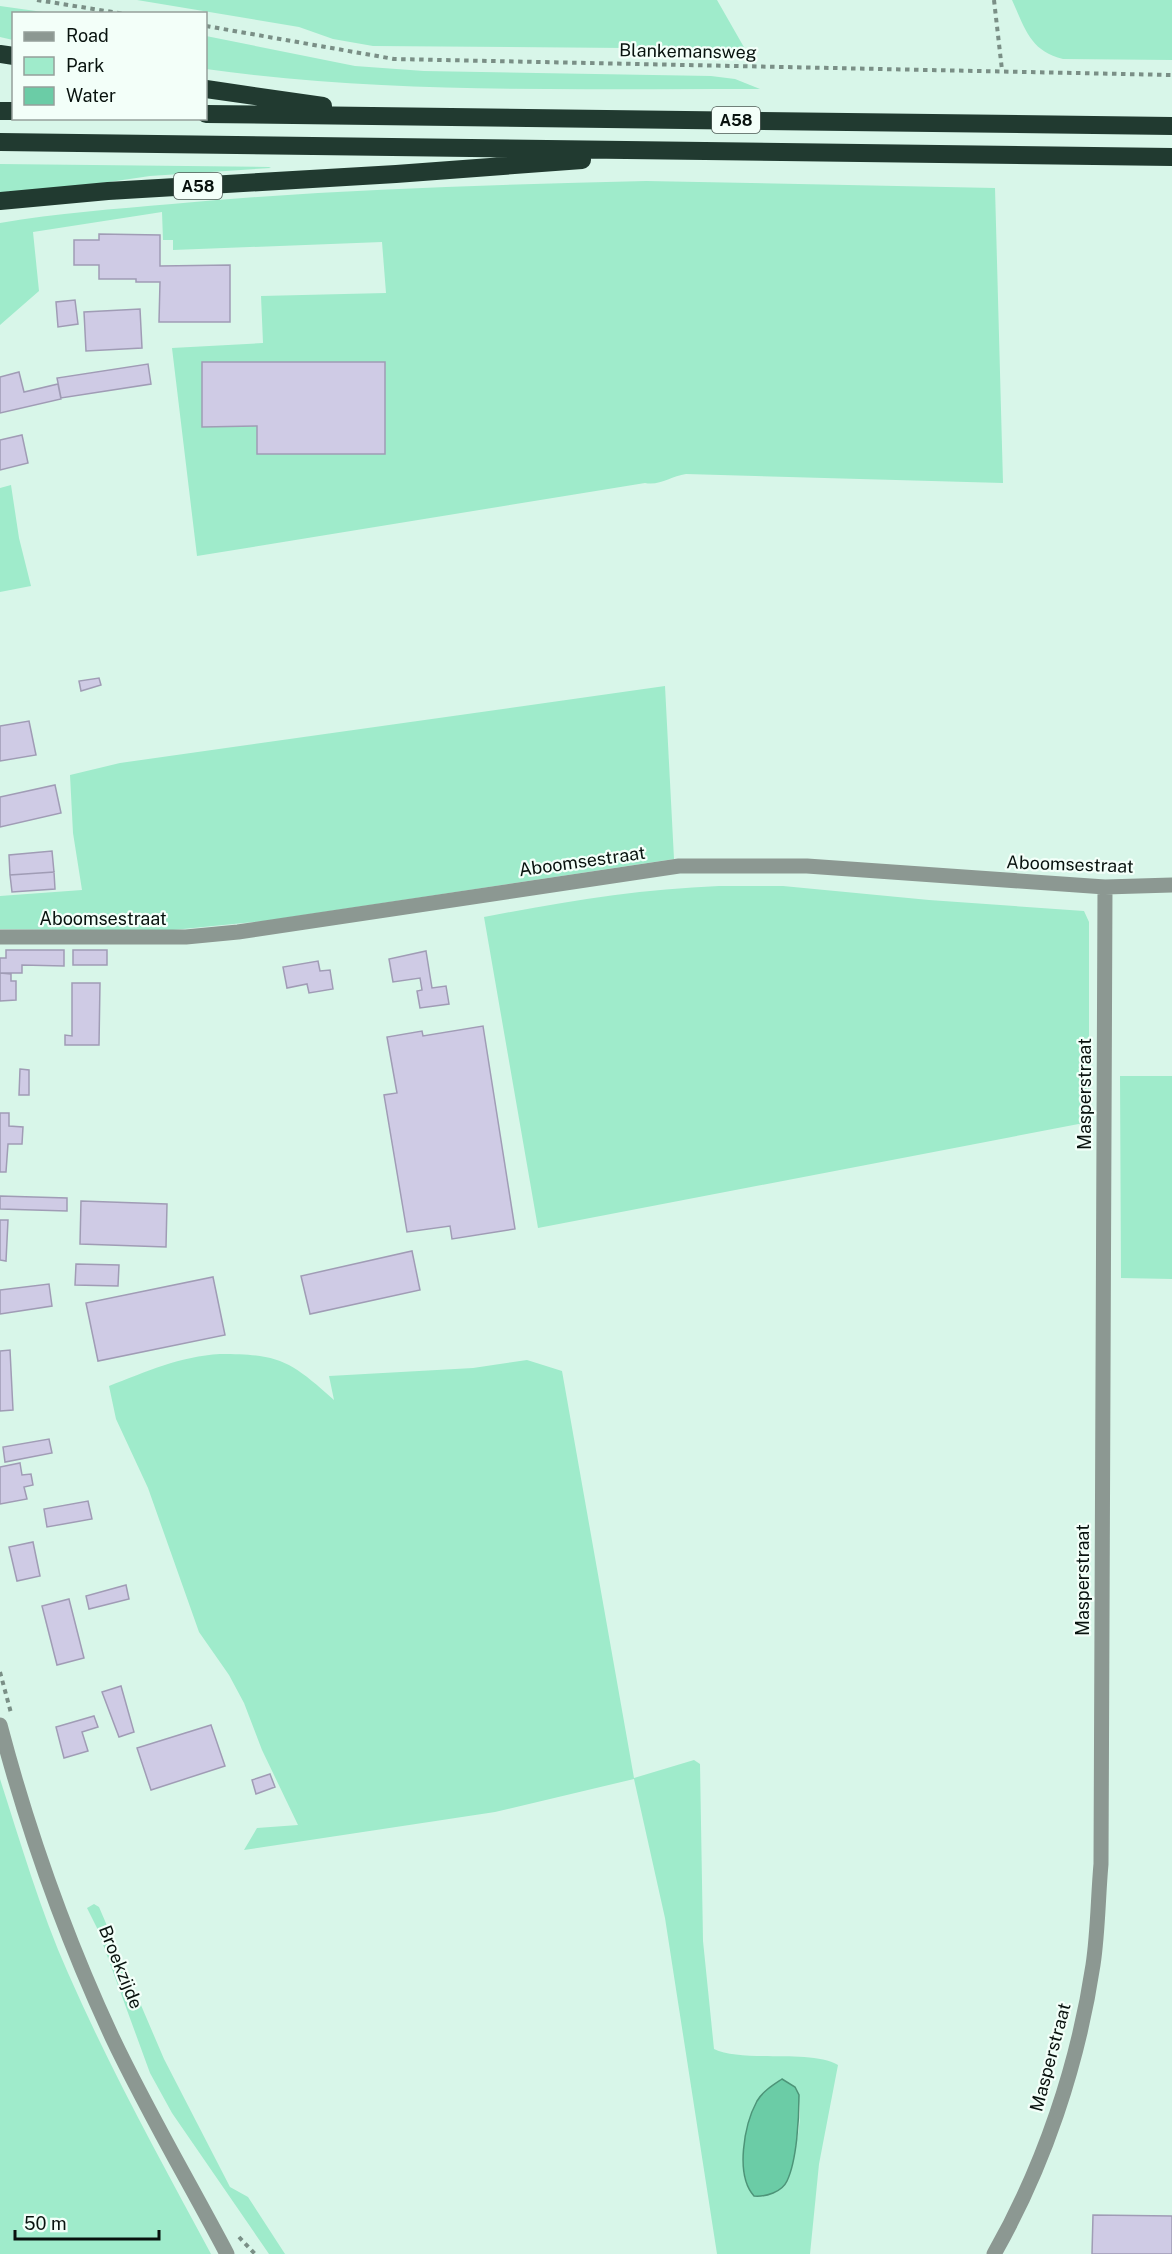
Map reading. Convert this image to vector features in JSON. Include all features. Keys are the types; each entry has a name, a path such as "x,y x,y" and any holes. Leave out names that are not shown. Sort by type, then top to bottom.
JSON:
{"highway":[{"name":"A58","path":"207,89 394,116"},
{"name":"A58","path":"207,114 1172,126"},
{"name":"A58","path":"0,142 1172,157"},
{"name":"A58","path":"0,201 108,191 396,174 691,151"}],"street":[{"name":"Aboomsestraat","path":"0,937 207,935 679,866 807,866 1105,887 1172,885"},
{"name":"Masperstraat","path":"994,2254 1009,2228 1050,2133 1077,2044 1095,1942 1101,1864 1105,887"},
{"name":"Broekzijde","path":"6,1721 48,1873 90,1987 113,2039 227,2254"}],"path":[{"path":"37,0 112,12"},
{"path":"994,0 1002,70"},
{"name":"Blankemansweg","path":"207,26 394,59 1172,75"},
{"path":"0,1672 6,1721"},
{"path":"237,2236 255,2254"}],"green space":[{"path":"137,0 717,0 745,49 373,46 333,39 299,27"},
{"path":"1012,0 1172,0 1172,60 1063,59 1052,55 1043,50 1030,37"},
{"path":"0,6 43,12 12,12 12,40 0,37"},
{"path":"207,36 355,66 424,71 711,76 735,79 760,89 482,88 343,83 207,69"},
{"path":"0,164 271,168 150,176 0,198"},
{"path":"646,181 995,188 1003,483 686,474 656,483 197,556 172,348 263,343 261,296 386,293 382,242 173,250 173,240 163,240 162,212 33,232 39,291 0,325 0,223 86,212 349,191"},
{"path":"11,485 19,538 31,586 0,592 0,488"},
{"path":"665,686 674,859 264,921 163,931 0,929 0,896 82,890 73,833 70,775 120,763"},
{"path":"719,886 783,886 929,900 1084,911 1089,922 1089,1122 538,1228 484,917 601,897"},
{"path":"1120,1076 1172,1076 1172,1279 1121,1278"},
{"path":"240,1354 283,1362 306,1376 334,1400 329,1376 473,1368 527,1360 562,1371 634,1778 694,1760 700,1764 703,1941 714,2049 741,2055 811,2058 826,2060 838,2065 819,2164 810,2254 717,2254 665,1918 634,1779 495,1812 244,1850 257,1828 298,1825 262,1750 244,1703 229,1675 199,1632 148,1488 116,1419 109,1386 163,1366 206,1355","holes":["795,2087 800,2122 786,2183 754,2196 748,2187 743,2168 743,2157 752,2116"]},
{"path":"0,1779 40,1901 68,1973 119,2080 211,2254 0,2254"},
{"path":"94,1904 99,1907 164,2059 230,2187 248,2197 285,2254 269,2254 172,2113 150,2073 97,1928 87,1908"}],"water":[{"path":"782,2079 795,2087 799,2095 798,2127 793,2162 785,2185 768,2195 754,2196 748,2187 743,2163 748,2123 759,2097"}],"building":[{"path":"99,234 160,235 160,266 230,265 230,322 159,322 160,282 136,282 136,279 99,279 99,265 74,265 74,240 99,240"},
{"path":"75,300 78,324 58,327 56,302"},
{"path":"140,309 142,348 86,351 84,312"},
{"path":"202,362 385,362 385,454 257,454 257,426 202,427"},
{"path":"148,364 151,384 61,398 57,378"},
{"path":"19,372 24,392 58,384 61,399 0,413 0,377"},
{"path":"22,435 28,463 0,470 0,440"},
{"path":"99,678 101,685 81,691 79,681"},
{"path":"29,721 36,755 0,761 0,726"},
{"path":"55,785 61,813 0,827 0,797"},
{"path":"52,851 54,872 10,875 9,855"},
{"path":"54,872 55,889 12,892 10,875"},
{"path":"6,950 64,950 64,966 22,965 22,973 0,973 0,958 6,958"},
{"path":"73,950 107,950 107,965 73,965"},
{"path":"426,951 432,988 446,986 449,1004 420,1008 417,991 422,990 420,978 393,982 389,959"},
{"path":"318,961 320,971 330,970 333,989 309,993 307,984 287,988 283,967"},
{"path":"0,973 11,974 11,981 16,981 16,1000 0,1001"},
{"path":"72,983 100,983 99,1045 65,1045 65,1035 72,1036"},
{"path":"483,1026 515,1229 452,1239 450,1226 407,1232 384,1095 397,1093 387,1037 422,1031 423,1036"},
{"path":"20,1069 29,1070 29,1095 19,1095"},
{"path":"0,1113 9,1113 9,1126 23,1127 22,1144 8,1144 6,1172 0,1172"},
{"path":"0,1196 67,1198 67,1211 0,1209"},
{"path":"81,1201 167,1204 166,1247 80,1244"},
{"path":"0,1220 8,1220 6,1261 0,1260"},
{"path":"412,1251 420,1290 310,1314 301,1276"},
{"path":"76,1264 119,1265 118,1286 75,1285"},
{"path":"213,1277 225,1335 98,1361 86,1303"},
{"path":"49,1284 52,1306 0,1314 0,1290"},
{"path":"10,1350 13,1410 0,1411 0,1351"},
{"path":"49,1439 52,1453 5,1462 3,1447"},
{"path":"20,1463 22,1475 31,1474 33,1485 24,1487 27,1499 0,1504 0,1467"},
{"path":"88,1501 92,1519 47,1527 44,1509"},
{"path":"33,1542 40,1576 17,1581 9,1547"},
{"path":"126,1585 129,1599 89,1609 86,1596"},
{"path":"69,1599 84,1658 57,1665 42,1606"},
{"path":"121,1686 134,1732 119,1737 102,1692"},
{"path":"94,1716 98,1727 82,1732 88,1751 64,1758 56,1727"},
{"path":"211,1725 225,1766 151,1790 137,1748"},
{"path":"270,1774 275,1787 256,1794 252,1780"},
{"path":"1093,2215 1172,2216 1172,2254 1092,2254"}]}
